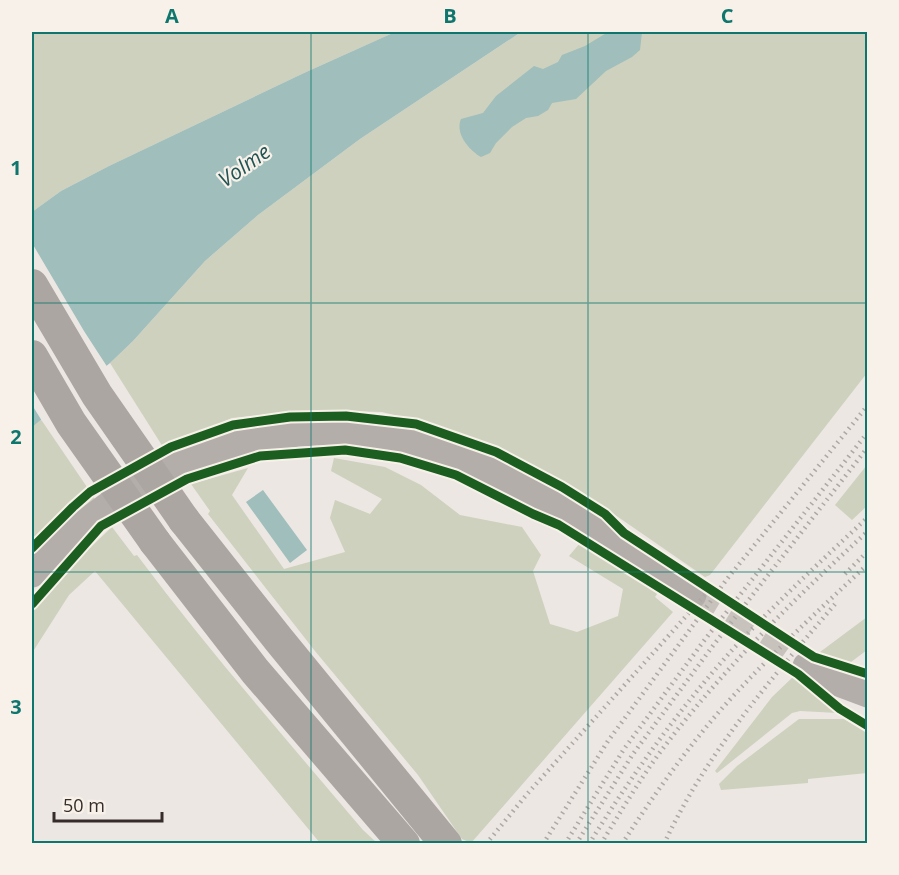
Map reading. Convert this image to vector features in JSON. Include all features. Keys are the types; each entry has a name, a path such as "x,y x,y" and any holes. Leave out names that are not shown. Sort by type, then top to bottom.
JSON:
{"highway":[{"path":"32,285 97,395 184,520 279,640 446,843"},
{"path":"32,356 71,423 155,542 255,671 404,843"}],"main road":[{"path":"32,574 75,531 110,503 169,468 237,443 288,434 325,431 399,440 457,457 500,475 540,497 693,595"},
{"path":"806,666 830,680 867,693"}],"green space":[{"path":"32,32 395,32 109,166 61,191 32,212"},
{"path":"521,32 867,32 867,373 710,575 705,577 579,490 499,448 415,420 382,412 290,412 232,418 163,447 110,363 133,341 205,261 258,215 360,139"},
{"path":"40,418 89,490 56,518 32,543 32,427"},
{"path":"334,458 385,467 421,485 460,515 522,527 541,555 533,571 550,624 577,632 618,616 623,589 569,556 580,543 659,591 655,597 673,612 471,843 462,839 418,775 315,651 208,514 210,511 191,484 248,468 232,495 284,569 345,552 330,518 335,500 370,514 382,499 331,471"},
{"path":"867,465 867,506 852,520 835,505"},
{"path":"92,495 97,502 32,563 32,552 35,548"},
{"path":"112,527 248,694 363,830 377,843 320,843 95,571 69,595 32,653 32,609 78,559"},
{"path":"867,617 867,650 847,665 816,655"},
{"path":"794,676 838,713 800,711 792,713 717,773 715,771 772,697"},
{"path":"799,719 844,719 867,733 867,773 808,779 808,783 721,790 719,784 737,766"}],"water":[{"name":"Volme","path":"395,32 521,32 360,139 258,215 205,261 133,341 110,363 32,427 32,212 61,191 109,166"},
{"path":"608,32 642,32 640,50 606,71 576,99 552,103 548,110 538,116 526,118 512,127 496,143 490,153 481,157 467,145 461,135 461,119 483,113 496,96 534,66 543,69 558,62 562,55 585,46"},
{"path":"263,490 307,550 290,563 246,502"}],"pier":[{"path":"32,243 108,368 42,421 32,405"}],"tunnel":[{"path":"693,595 781,648 806,666"}],"railway":[{"path":"543,844 608,741 727,579 868,405"},
{"path":"565,844 624,749 703,642 868,432"},
{"path":"576,844 633,754 712,647 868,447"},
{"path":"589,844 657,743 713,672 766,615 868,517"},
{"path":"601,844 658,755 706,695 785,611 868,531"},
{"path":"845,574 868,551"},
{"path":"622,844 671,773 725,705 777,651 868,564"},
{"path":"486,844 528,793 713,586"},
{"path":"664,844 700,778 720,748 765,688 836,603"}],"cycle path":[{"path":"32,548 90,492 171,447 233,425 290,417 346,416 416,424 496,452 562,487 605,514 624,533 814,657 868,674"},
{"path":"32,604 101,526 187,479 260,456 345,450 400,458 456,475 559,525 798,674 840,709 868,726"}]}
